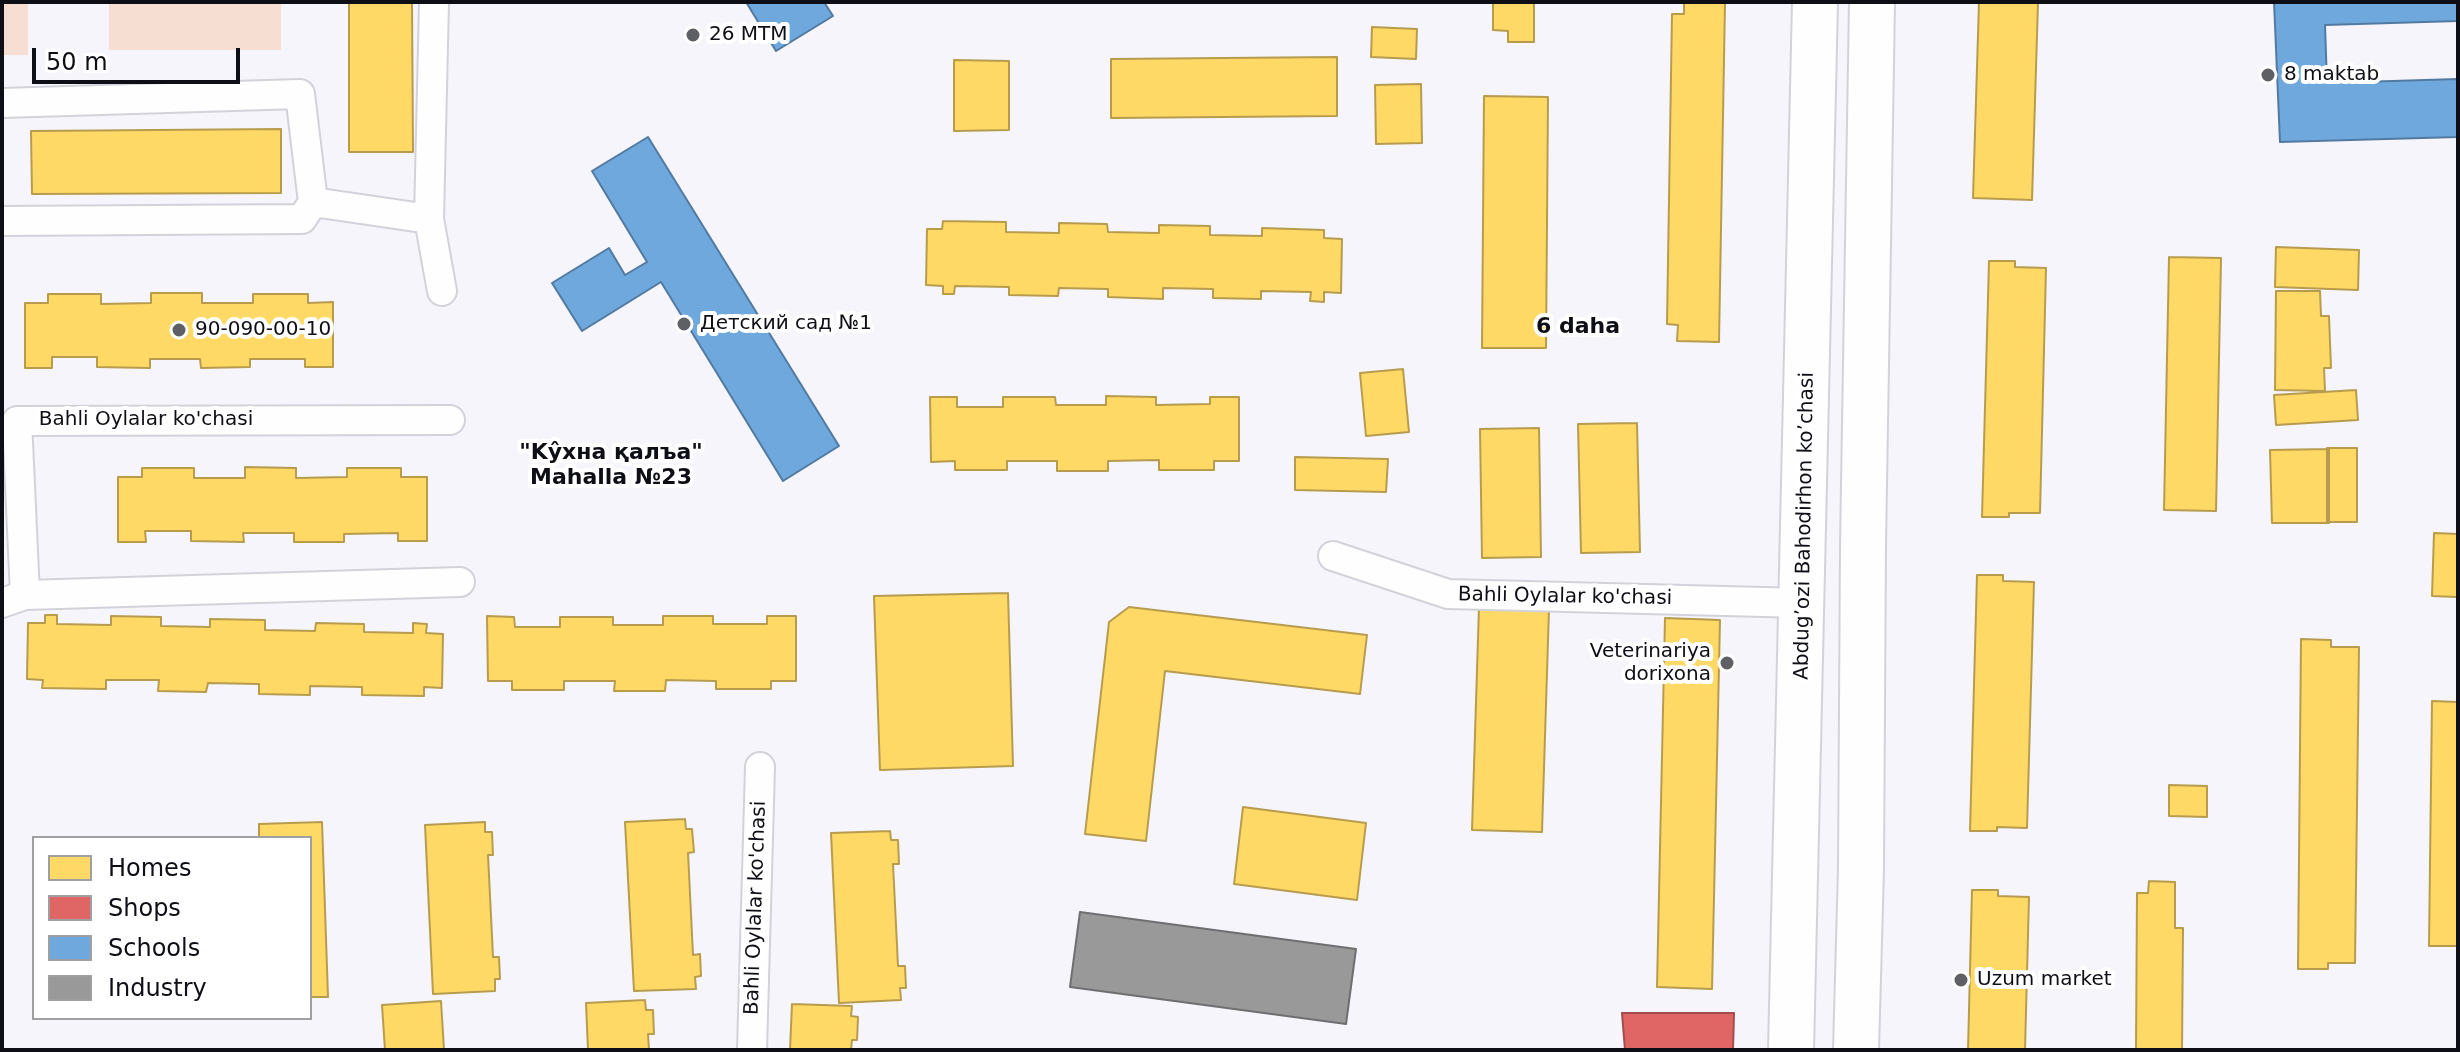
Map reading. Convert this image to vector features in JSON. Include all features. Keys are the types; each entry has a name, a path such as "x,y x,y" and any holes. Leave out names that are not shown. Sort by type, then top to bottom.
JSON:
{"main road":[{"name":"Abdug’ozi Bahodirhon ko’chasi","path":"1791,1050 1815,2"},
{"path":"1856,1050 1872,2"}],"street":[{"path":"434,2 429,219 442,291"},
{"path":"2,103 300,94 313,202 302,219 2,221"},
{"path":"313,202 429,219"},
{"name":"Bahli Oylalar ko'chasi","path":"450,420 9,421 14,599 460,582"},
{"name":"Bahli Oylalar ko'chasi","path":"1333,556 1448,594 1803,603"},
{"name":"Bahli Oylalar ko'chasi","path":"752,1050 760,767"}],"shaded area":[{"path":"2,2 28,2 28,55 2,55"},
{"path":"109,2 281,2 281,50 109,50"}],"building: Homes":[{"path":"349,2 412,2 413,152 349,152"},
{"path":"1493,2 1534,2 1534,42 1508,42 1508,31 1493,30"},
{"path":"1684,2 1725,3 1719,342 1677,341 1678,325 1667,324 1672,14 1684,14"},
{"path":"1979,2 2038,2 2032,200 1973,198"},
{"path":"1372,27 1417,29 1416,59 1371,57"},
{"path":"1337,57 1337,116 1111,118 1111,59"},
{"path":"954,60 1009,61 1009,130 954,131"},
{"path":"1421,84 1422,143 1376,144 1375,85"},
{"path":"1484,96 1548,97 1546,348 1482,348"},
{"path":"281,129 281,193 32,194 31,131"},
{"path":"943,221 1006,222 1006,232 1059,233 1059,223 1107,224 1108,232 1159,233 1159,225 1210,226 1210,235 1262,236 1262,228 1324,230 1324,238 1342,239 1341,293 1324,292 1324,302 1310,301 1311,292 1261,291 1261,299 1213,298 1213,289 1163,288 1163,299 1108,297 1108,289 1059,288 1058,296 1009,295 1009,287 955,286 954,294 943,294 943,286 926,285 927,229 942,229"},
{"path":"2276,247 2359,250 2358,290 2275,287"},
{"path":"2169,257 2221,258 2216,511 2164,510"},
{"path":"1989,261 2015,261 2015,267 2046,268 2040,513 1982,517"},
{"path":"2276,291 2320,291 2321,316 2329,316 2331,368 2324,368 2325,391 2275,390"},
{"name":"90-090-00-10","path":"151,293 202,293 202,303 253,303 253,294 308,294 308,303 333,302 333,367 305,367 305,359 250,359 250,367 201,368 200,359 150,359 150,368 97,367 97,357 52,357 52,368 25,368 25,303 48,303 48,294 101,294 101,304 151,303"},
{"path":"1403,369 1409,432 1366,436 1360,373"},
{"path":"2356,390 2358,420 2276,425 2274,395"},
{"path":"1106,396 1156,397 1156,405 1210,404 1210,397 1239,397 1239,461 1214,461 1214,470 1159,470 1159,460 1108,461 1108,471 1057,471 1057,461 1007,461 1007,470 955,470 955,461 931,462 930,397 957,397 957,407 1003,407 1003,397 1055,397 1056,405 1106,405"},
{"path":"1637,423 1640,552 1581,553 1578,424"},
{"path":"1539,428 1541,557 1482,558 1480,429"},
{"path":"2327,448 2357,448 2357,522 2327,522"},
{"path":"2329,449 2329,523 2272,523 2270,450"},
{"path":"1295,457 1388,459 1386,492 1295,490"},
{"path":"245,467 296,468 296,478 347,477 347,468 401,468 401,477 427,477 427,541 398,541 398,533 344,534 344,542 294,542 294,533 243,533 244,542 191,541 191,531 145,531 146,542 118,542 118,477 142,477 142,468 194,468 194,478 245,478"},
{"path":"2434,533 2458,534 2457,597 2432,596"},
{"path":"1977,575 2003,575 2003,581 2034,582 2027,828 1997,827 1997,831 1970,831"},
{"path":"1008,593 1013,766 880,770 874,596"},
{"path":"1129,607 1367,635 1360,694 1165,671 1146,841 1085,834 1109,622"},
{"path":"1479,607 1549,609 1542,832 1472,830"},
{"path":"45,615 57,615 57,624 111,625 111,616 161,617 161,626 210,627 210,619 265,620 265,630 315,631 316,623 364,624 364,632 413,633 413,623 427,624 426,633 443,634 442,688 424,687 424,696 362,695 362,687 310,686 310,695 259,694 259,684 208,683 206,692 158,691 159,680 106,680 106,689 42,688 43,680 27,679 28,623 45,623"},
{"path":"487,616 514,617 515,627 560,627 560,617 613,617 613,625 663,625 663,616 713,616 713,624 767,624 767,616 796,616 796,681 771,681 771,689 716,689 716,681 666,680 665,691 614,691 615,681 564,681 564,690 512,690 512,681 488,681"},
{"path":"1665,618 1720,620 1712,989 1657,987"},
{"path":"2301,639 2331,640 2331,647 2359,647 2355,963 2328,963 2328,969 2298,969"},
{"path":"2432,701 2458,702 2458,946 2429,946"},
{"path":"2169,785 2207,786 2207,817 2169,816"},
{"path":"1243,807 1366,823 1357,900 1234,884"},
{"path":"685,819 686,829 692,829 694,852 688,853 693,955 700,954 701,976 695,977 696,989 634,991 625,822"},
{"path":"322,822 328,997 312,997 312,836 259,836 259,824"},
{"path":"485,822 485,832 492,832 493,855 488,855 493,957 499,957 500,979 495,979 495,991 433,994 425,825"},
{"path":"890,831 891,840 898,840 899,864 893,864 898,966 905,966 906,988 900,988 901,1000 839,1003 831,833"},
{"path":"2149,881 2175,882 2175,928 2183,928 2182,1050 2136,1050 2137,893 2148,893"},
{"path":"1972,890 1998,890 1998,896 2029,897 2025,1050 1968,1050"},
{"path":"645,1000 646,1010 653,1010 654,1034 648,1034 649,1050 588,1050 586,1003"},
{"path":"441,1001 444,1050 385,1050 382,1005"},
{"path":"792,1004 852,1006 851,1016 858,1017 857,1040 852,1040 851,1050 790,1050"}],"building: Shops":[{"path":"1622,1013 1734,1013 1733,1050 1625,1050"}],"building: Schools":[{"path":"746,2 824,2 833,16 776,51"},
{"path":"2274,2 2458,2 2458,21 2325,25 2327,83 2458,79 2458,137 2280,142"},
{"path":"648,137 839,446 783,481 661,282 582,331 552,283 609,248 625,275 647,262 592,171"}],"building: Industry":[{"path":"1080,912 1356,949 1346,1024 1070,987"}],"place":[{"name":"26 MTM","path":"693,35"},
{"name":"8 maktab","path":"2268,75"},
{"name":"Детский сад №1","path":"684,324"},
{"name":"90-090-00-10","path":"179,330"},
{"name":"Veterinariya dorixona","path":"1727,663"},
{"name":"Uzum market","path":"1961,980"}],"district":[{"name":"6 daha","path":"1578,327"},
{"name":"\"Kŷхна қалъа\" Mahalla №23","path":"611,466"}]}
